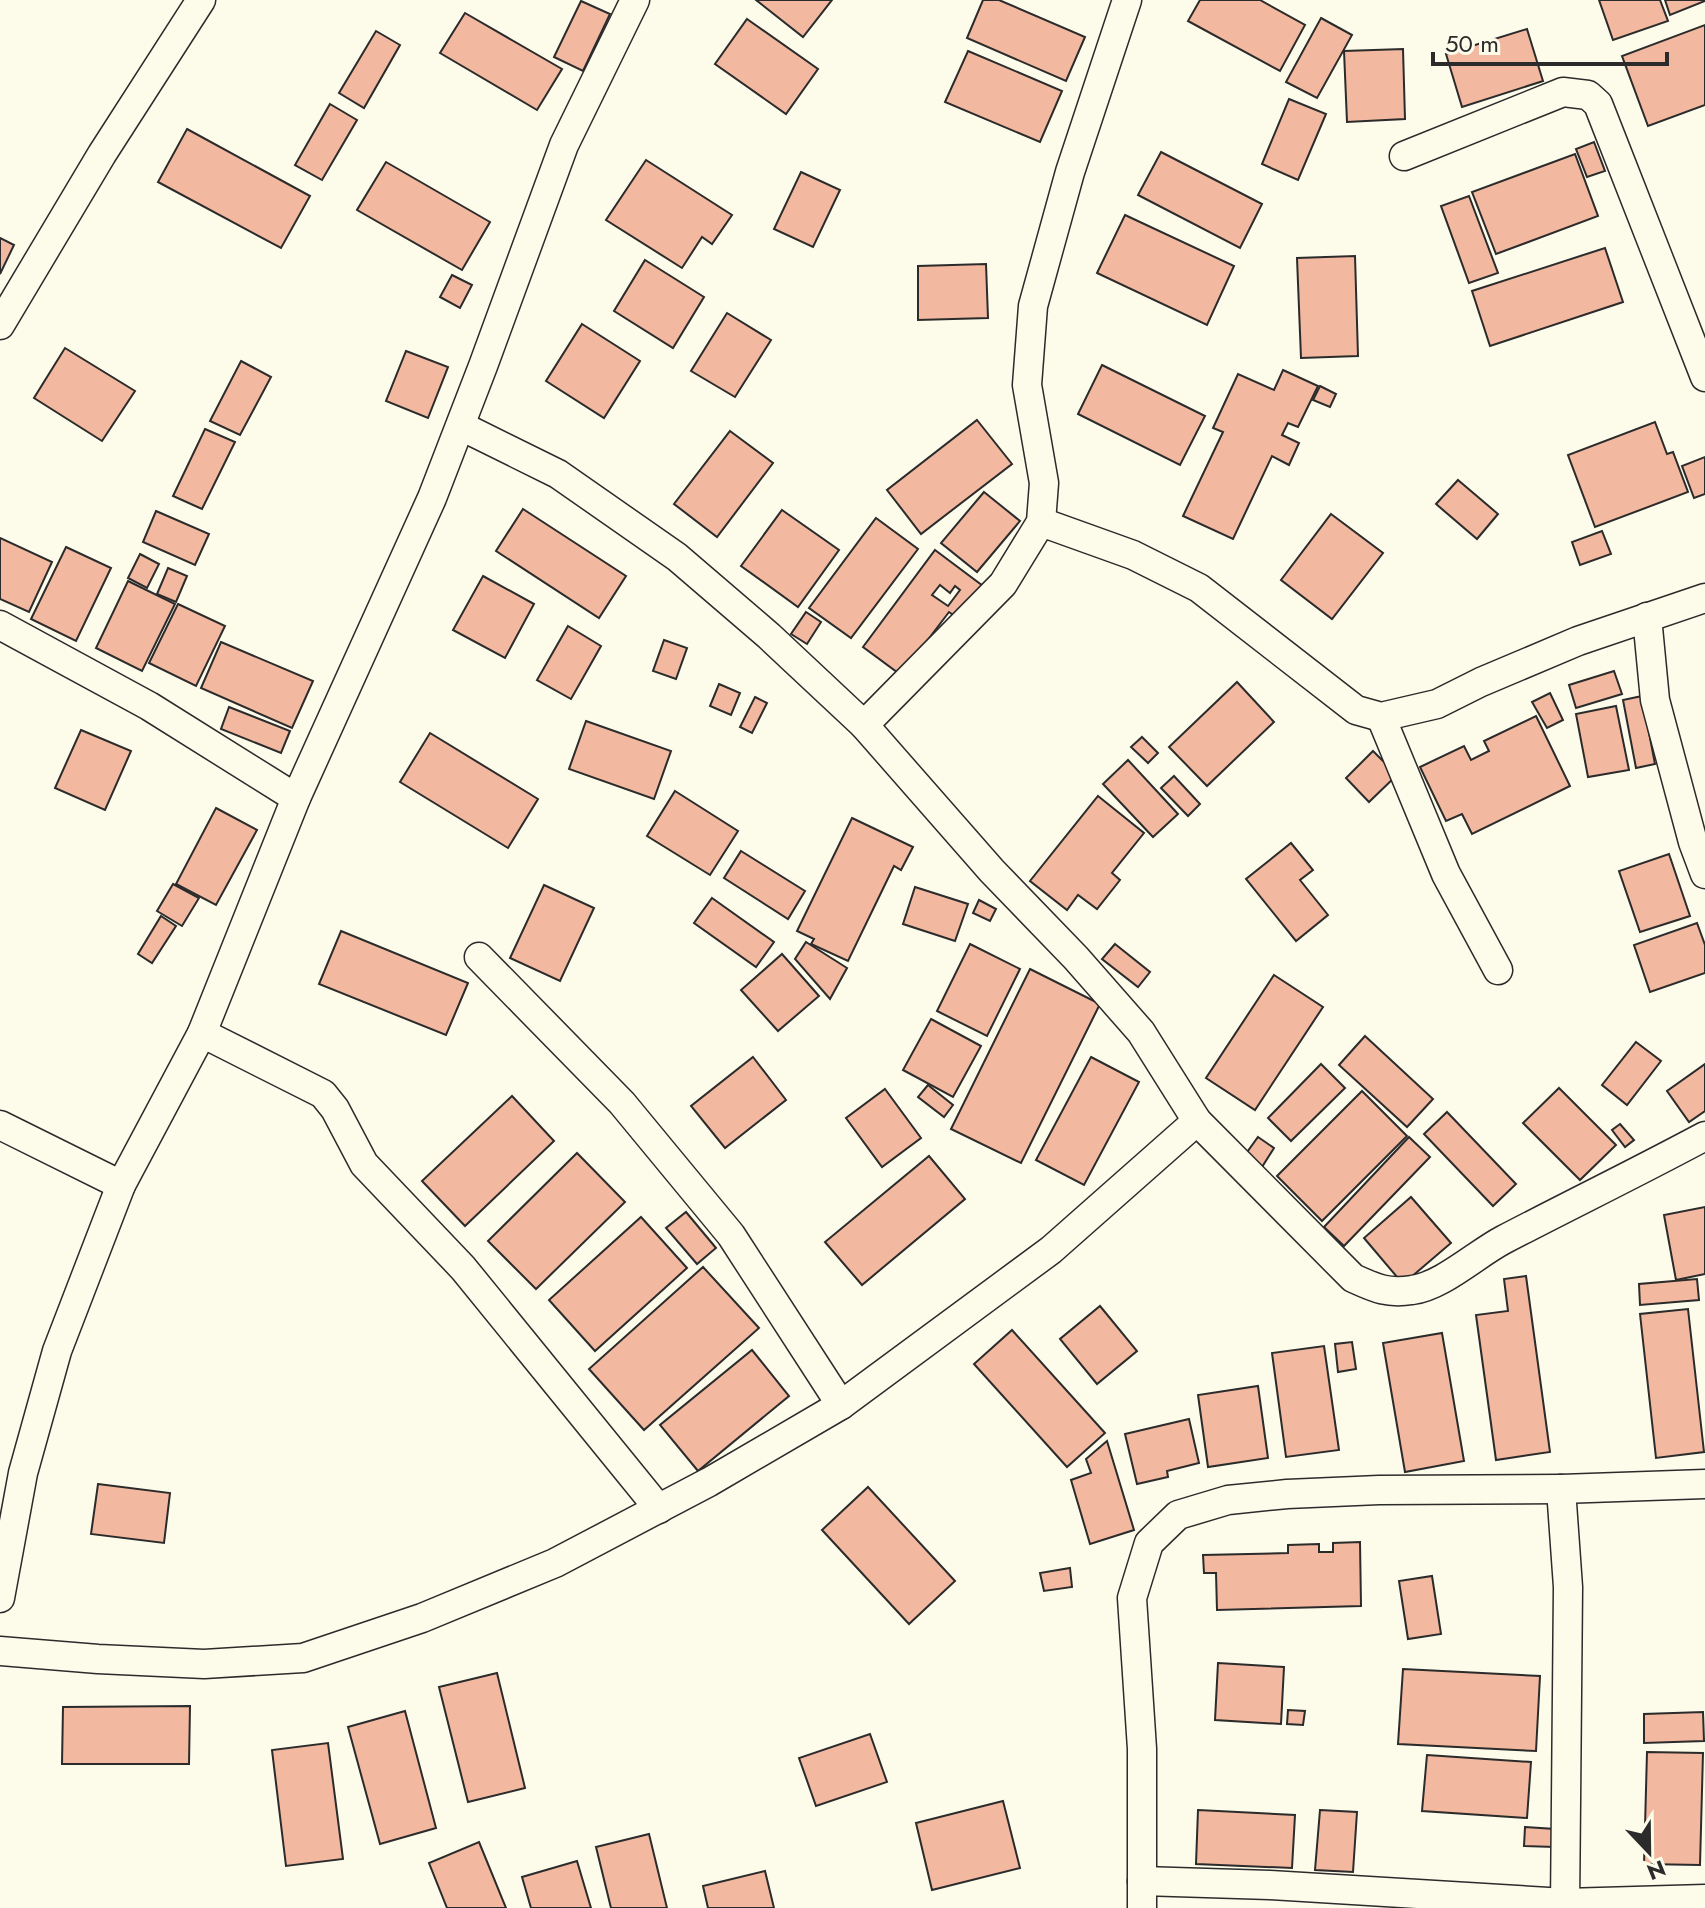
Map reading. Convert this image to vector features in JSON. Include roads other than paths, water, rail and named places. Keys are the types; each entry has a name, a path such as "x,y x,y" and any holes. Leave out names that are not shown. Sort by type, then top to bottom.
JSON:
{"street":[{"path":"0,325 102,154 201,0"},
{"path":"0,1598 23,1473 57,1351 121,1185 202,1033 296,798 432,498 564,145 635,0"},
{"path":"864,725 1003,584 1041,522 1044,483 1027,385 1033,306 1070,172 1127,0"},
{"path":"1404,156 1563,92 1588,95 1598,104 1705,377"},
{"path":"461,426 558,474 677,557 769,636 864,725 982,860 1076,958 1141,1032 1197,1121 1353,1278 1386,1292 1415,1290 1448,1275 1500,1242 1705,1136"},
{"path":"1041,522 1133,555 1199,588 1356,710 1381,717 1437,704 1578,641 1705,598"},
{"path":"1647,617 1655,700 1693,842 1705,874"},
{"path":"0,625 149,706 296,798"},
{"path":"1381,717 1434,849 1498,970"},
{"path":"479,957 622,1103 731,1235 841,1405"},
{"path":"202,1033 323,1094 335,1109 364,1164 463,1268 659,1509"},
{"path":"0,1651 204,1664 303,1658 422,1618 540,1569 659,1509 841,1405 1051,1250 1197,1121"},
{"path":"0,1125 121,1185"},
{"path":"1705,1484 1287,1494 1228,1500 1178,1515 1149,1543 1132,1598 1142,1749 1141,1901 1270,1885 1565,1906 1705,1899"},
{"path":"1561,1489 1568,1587 1565,1906"}]}
